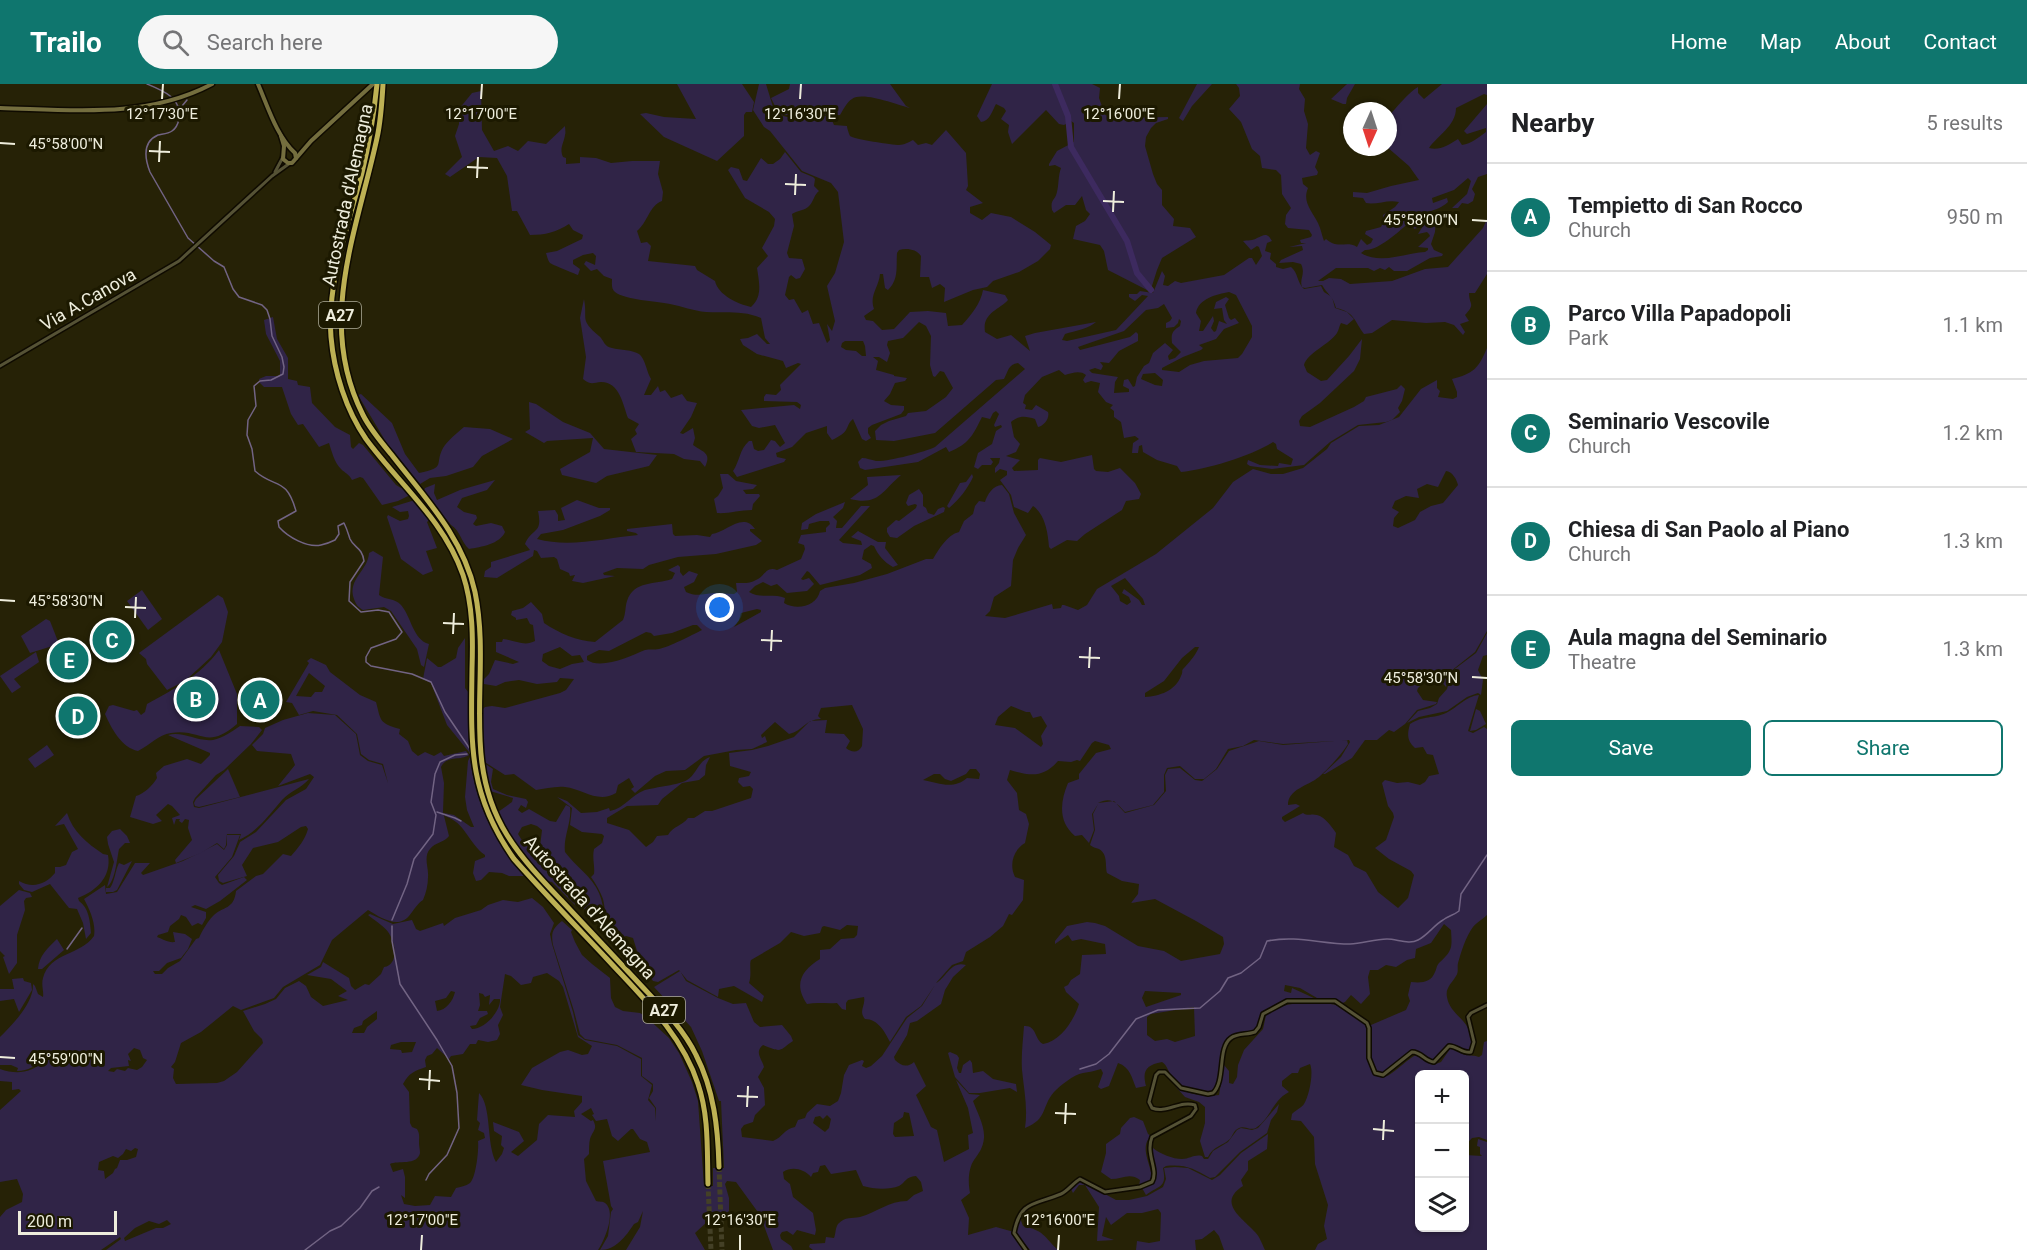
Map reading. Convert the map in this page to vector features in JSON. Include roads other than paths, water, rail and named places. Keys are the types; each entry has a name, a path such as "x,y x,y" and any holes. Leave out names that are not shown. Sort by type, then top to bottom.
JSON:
{"highway":[{"name":"Autostrada d'Alemagna","path":"377,84 371,134 346,228 334,286 331,338 338,376 355,420 366,438 436,523 448,542 464,578 470,610 472,652 472,753 480,794 499,838 514,859 651,1006 677,1041 693,1070 704,1104 708,1184"},
{"name":"Autostrada d'Alemagna","path":"383,84 378,135 343,286 340,338 346,373 363,416 373,432 442,518 454,537 470,576 475,593 479,626 480,753 493,807 507,835 520,854 662,1008 695,1053 709,1087 714,1110 719,1167"}],"main road":[{"path":"0,108 114,110 170,101 212,84"},
{"path":"281,136 286,162 294,161 306,145 373,84"},
{"path":"258,85 281,136 287,147 296,155 294,161"},
{"path":"283,155 288,150 292,151 306,145"}],"street":[{"path":"272,176 283,155"},
{"path":"272,176 294,161"},
{"name":"Via A.Canova","path":"0,366 174,264 189,253 272,176"},
{"path":"1026,1250 1015,1236 1015,1227 1021,1212 1034,1203 1062,1194 1079,1180 1105,1192 1140,1187 1152,1182 1155,1176 1150,1154 1152,1137 1194,1114 1196,1109 1191,1103 1159,1110 1152,1108 1149,1102 1156,1075 1165,1072 1181,1088 1213,1093 1218,1087 1228,1040 1234,1036 1255,1032 1263,1014 1285,1002 1335,1001 1365,1022 1369,1029 1371,1065 1377,1074 1386,1074 1412,1052 1419,1053 1427,1060 1434,1062 1449,1046 1471,1052 1474,1042 1468,1017 1487,1005"}],"waterway":[{"path":"147,84 170,96 178,106 179,112 179,121 174,129 153,138 147,146 146,156 150,172 188,238 224,267 239,297 262,305 267,310 272,336 282,357 283,374 271,380 260,381 254,386 256,406 248,420 247,435 252,449 255,471 284,488 296,511 278,521 279,527 298,541 316,545 335,540 339,534 338,526 344,523 350,539 362,553 364,561 350,582 349,601 361,612 378,610 389,612 402,632 396,639 371,648 366,662 371,666 412,674 431,682 445,712 470,749 470,753"},
{"path":"1055,84 1068,116 1071,147 1127,241 1137,273 1151,290"},
{"path":"178,106 182,106 187,100"},
{"path":"392,920 407,884 414,859 433,834 436,815 431,802 435,774 440,762 455,755 467,754"},
{"path":"437,812 461,821"},
{"path":"1080,1069 1096,1064 1109,1054 1136,1019 1158,1010 1200,1008 1220,991 1228,978 1241,973 1260,958 1267,941 1299,939 1350,944 1382,939 1407,942 1418,940 1440,922 1459,911 1461,894 1487,855"},
{"path":"392,926 392,941 400,984 452,1066 457,1093 459,1128 447,1155 426,1180"},
{"path":"67,949 82,928"},
{"path":"305,1250 330,1231 341,1226 360,1208 372,1191 379,1187"}],"tunnel":[{"path":"719,1167 722,1250"},
{"path":"708,1184 711,1250"}],"place":[{"name":"Seminario Vescovile","path":"112,640"},
{"name":"Aula magna del Seminario","path":"69,660"},
{"name":"Parco Villa Papadopoli","path":"196,699"},
{"name":"Tempietto di San Rocco","path":"260,700"},
{"name":"Chiesa di San Paolo al Piano","path":"78,716"}]}
